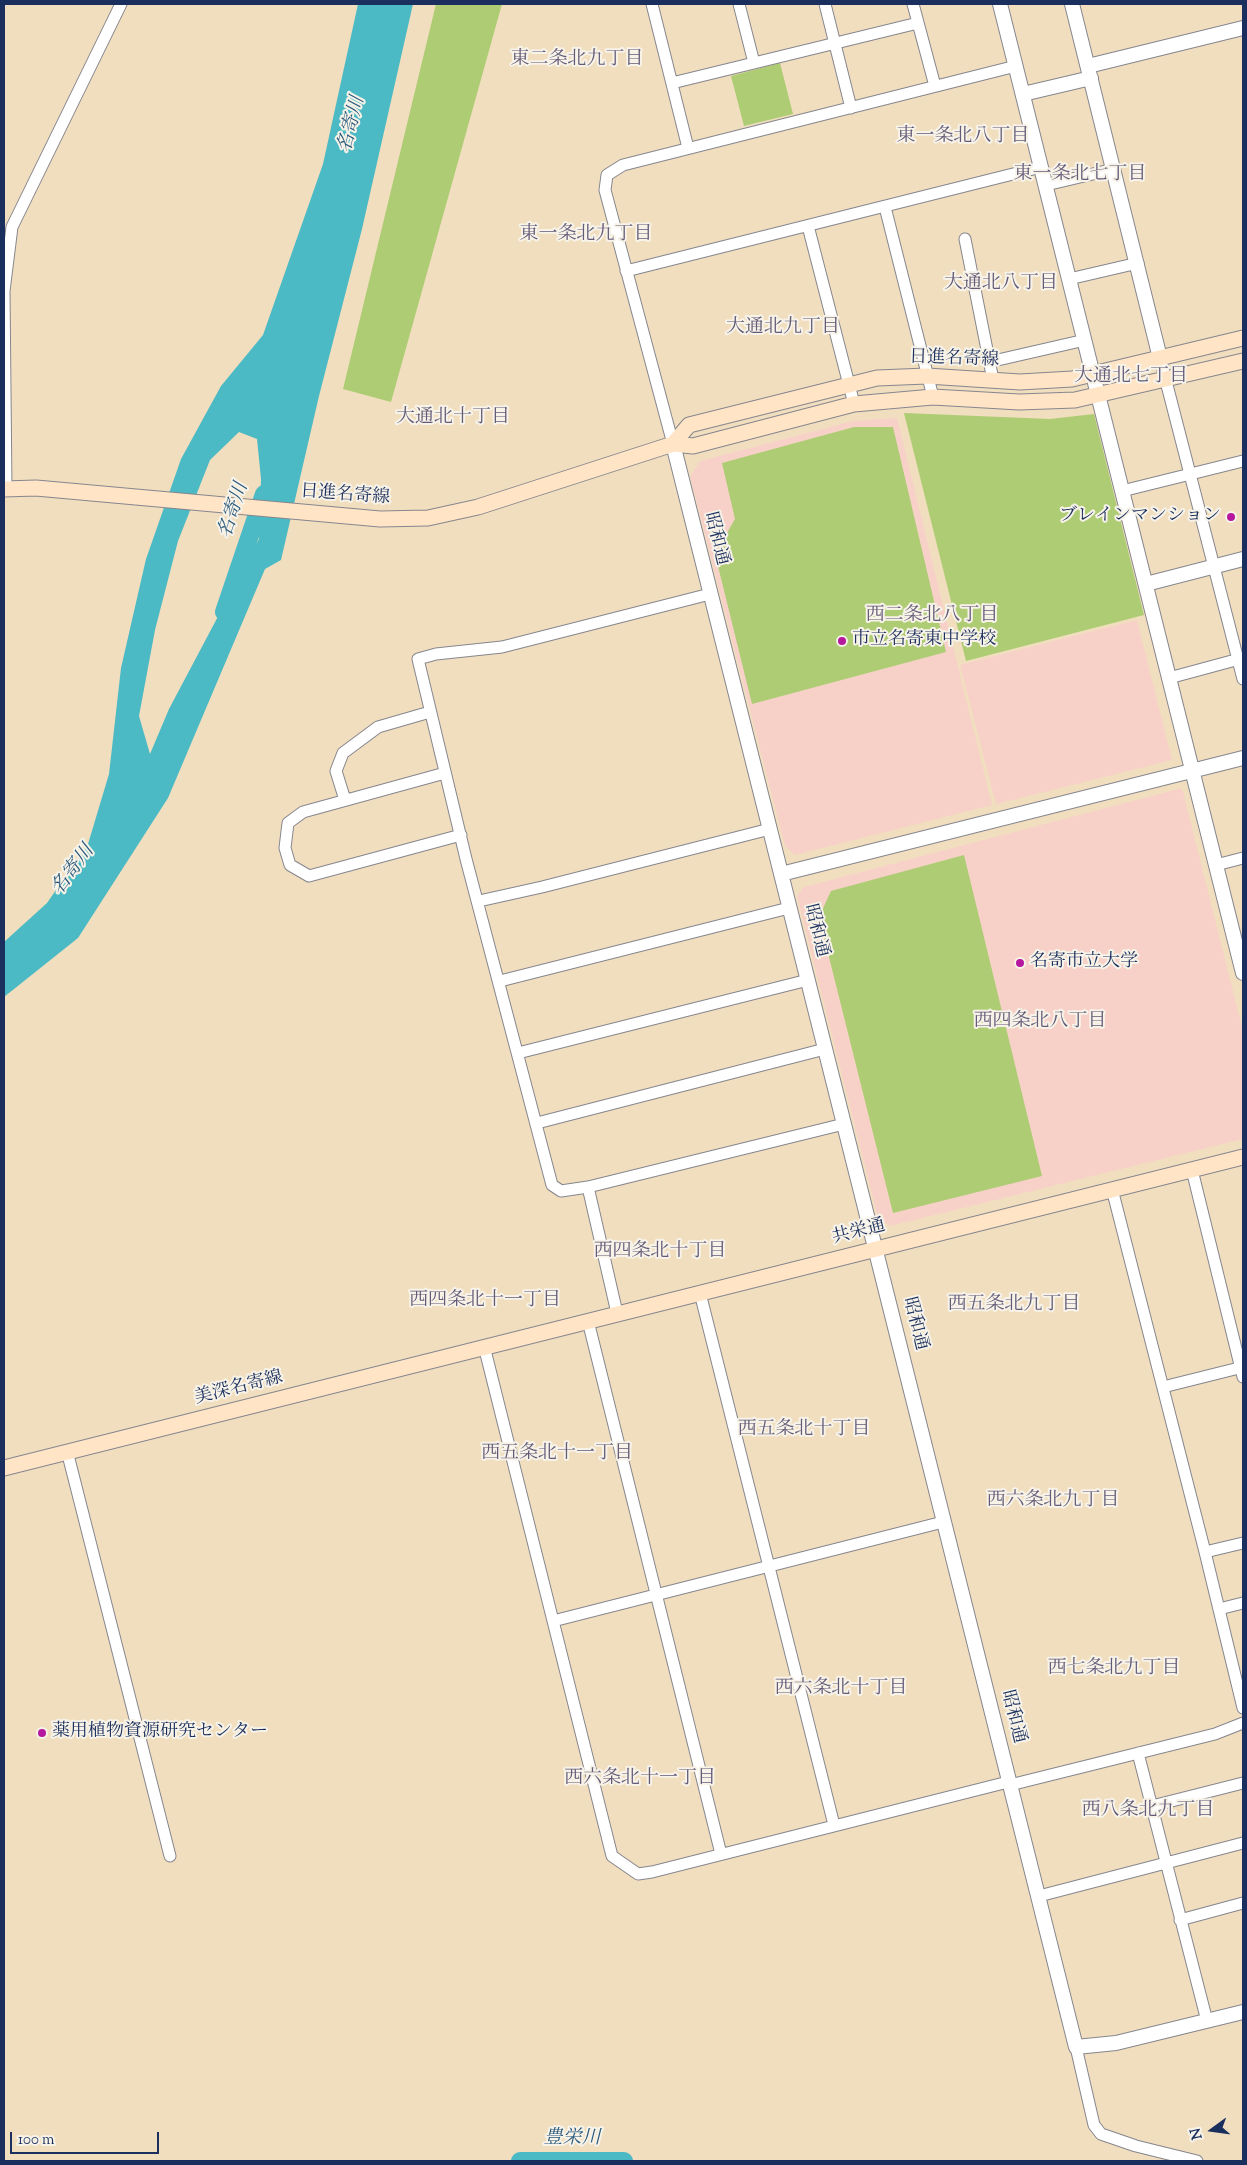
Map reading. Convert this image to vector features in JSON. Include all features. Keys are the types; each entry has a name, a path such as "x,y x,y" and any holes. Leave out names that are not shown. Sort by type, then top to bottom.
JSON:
{"main road":[{"name":"日進名寄線","path":"673,444 689,425 877,378 927,376 1020,382 1072,379 1243,338"},
{"name":"日進名寄線","path":"5,489 55,491 380,519 428,518 452,514 673,444 693,446 854,404 933,397 1019,402 1075,400 1243,361"},
{"name":"共栄通","path":"484,1346 1243,1157"},
{"name":"美深名寄線","path":"4,1468 484,1346"}],"street":[{"path":"5,489 4,291 12,227 121,4"},
{"path":"652,4 688,148"},
{"path":"739,4 754,63"},
{"path":"825,4 851,108"},
{"path":"914,4 935,86"},
{"path":"1000,4 1192,771 1241,957 1243,973"},
{"path":"1072,4 1138,263 1160,358 1214,566 1241,659 1243,679"},
{"path":"672,83 918,23"},
{"path":"1023,94 1089,72 1243,28"},
{"path":"673,444 606,190 607,175 623,164 1016,66"},
{"path":"626,271 1041,167"},
{"path":"1046,185 1114,169"},
{"path":"885,206 933,397"},
{"path":"808,226 854,404"},
{"path":"965,239 993,380"},
{"path":"1069,279 1138,263"},
{"path":"989,362 1085,340"},
{"name":"昭和通","path":"673,444 943,1522 1009,1783 1040,1896 1076,2047"},
{"path":"1122,491 1243,461"},
{"path":"1146,584 1243,559"},
{"path":"710,594 502,647 436,654 418,659 445,773 552,1185 561,1192 588,1187 844,1124"},
{"path":"1169,678 1241,659"},
{"path":"345,800 336,771 343,753 378,727 430,712"},
{"path":"781,874 1243,758"},
{"path":"445,773 303,812 288,823 285,848 290,865 309,876 461,835"},
{"path":"479,900 559,883 770,829"},
{"path":"1216,865 1243,858"},
{"path":"500,980 789,908"},
{"path":"518,1053 808,980"},
{"path":"537,1123 825,1049"},
{"path":"1163,1387 1242,1370 1192,1170"},
{"path":"588,1187 617,1313"},
{"path":"1112,1190 1219,1609 1238,1664 1243,1708"},
{"path":"700,1293 834,1825"},
{"path":"588,1321 721,1854"},
{"path":"484,1346 612,1856 638,1874 1215,1734 1243,1723"},
{"path":"67,1451 170,1856"},
{"path":"552,1621 943,1522"},
{"path":"1205,1552 1243,1543"},
{"path":"1219,1609 1243,1603"},
{"path":"1138,1753 1207,2021"},
{"path":"1152,1806 1243,1783"},
{"path":"1040,1896 1243,1843"},
{"path":"1180,1920 1243,1903"},
{"path":"1196,2161 1136,2146 1101,2134 1094,2124 1076,2047 1116,2043 1243,2012"}],"shaded area":[{"name":"市立名寄東中学校","path":"897,418 992,805 795,855 785,846 690,476 700,461 853,421"},
{"path":"1137,620 1172,760 996,804 960,665"},
{"name":"名寄市立大学","path":"1182,788 1243,1031 1243,1139 890,1226 878,1218 797,896 804,887"}],"green space":[{"path":"436,4 502,4 391,402 343,389"},
{"path":"780,63 793,114 744,126 731,76"},
{"path":"904,413 1050,419 1094,414 1144,615 966,661"},
{"path":"854,427 893,427 946,652 752,704 715,554 735,519 722,463"},
{"path":"964,855 1042,1176 893,1213 819,917 831,891"}],"water":[{"path":"358,4 413,4 362,229 319,396 281,560 265,569 168,798 78,938 4,997 4,942 47,903 88,844 109,774 121,668 146,559 181,459 221,386 263,335 323,164","holes":["239,432 257,439 261,479 259,539 169,709 150,754 139,716 155,630 178,541 210,460"]}],"waterway":[{"name":"名寄川","path":"224,612 264,494"},
{"name":"豊栄川","path":"520,2161 624,2161"}],"place":[{"name":"ブレインマンション","path":"1231,517"},
{"name":"市立名寄東中学校","path":"842,641"},
{"name":"名寄市立大学","path":"1020,963"},
{"name":"薬用植物資源研究センター","path":"42,1733"}],"district":[{"name":"東二条北九丁目","path":"577,61"},
{"name":"東一条北八丁目","path":"963,138"},
{"name":"東一条北七丁目","path":"1080,176"},
{"name":"東一条北九丁目","path":"586,236"},
{"name":"大通北八丁目","path":"1001,285"},
{"name":"大通北九丁目","path":"783,329"},
{"name":"大通北七丁目","path":"1131,378"},
{"name":"大通北十丁目","path":"453,419"},
{"name":"西二条北八丁目","path":"932,617"},
{"name":"西四条北八丁目","path":"1040,1023"},
{"name":"西四条北十丁目","path":"660,1253"},
{"name":"西四条北十一丁目","path":"485,1302"},
{"name":"西五条北九丁目","path":"1014,1306"},
{"name":"西五条北十丁目","path":"804,1431"},
{"name":"西五条北十一丁目","path":"557,1455"},
{"name":"西六条北九丁目","path":"1053,1502"},
{"name":"西七条北九丁目","path":"1114,1670"},
{"name":"西六条北十丁目","path":"841,1690"},
{"name":"西六条北十一丁目","path":"640,1780"},
{"name":"西八条北九丁目","path":"1148,1812"}]}
